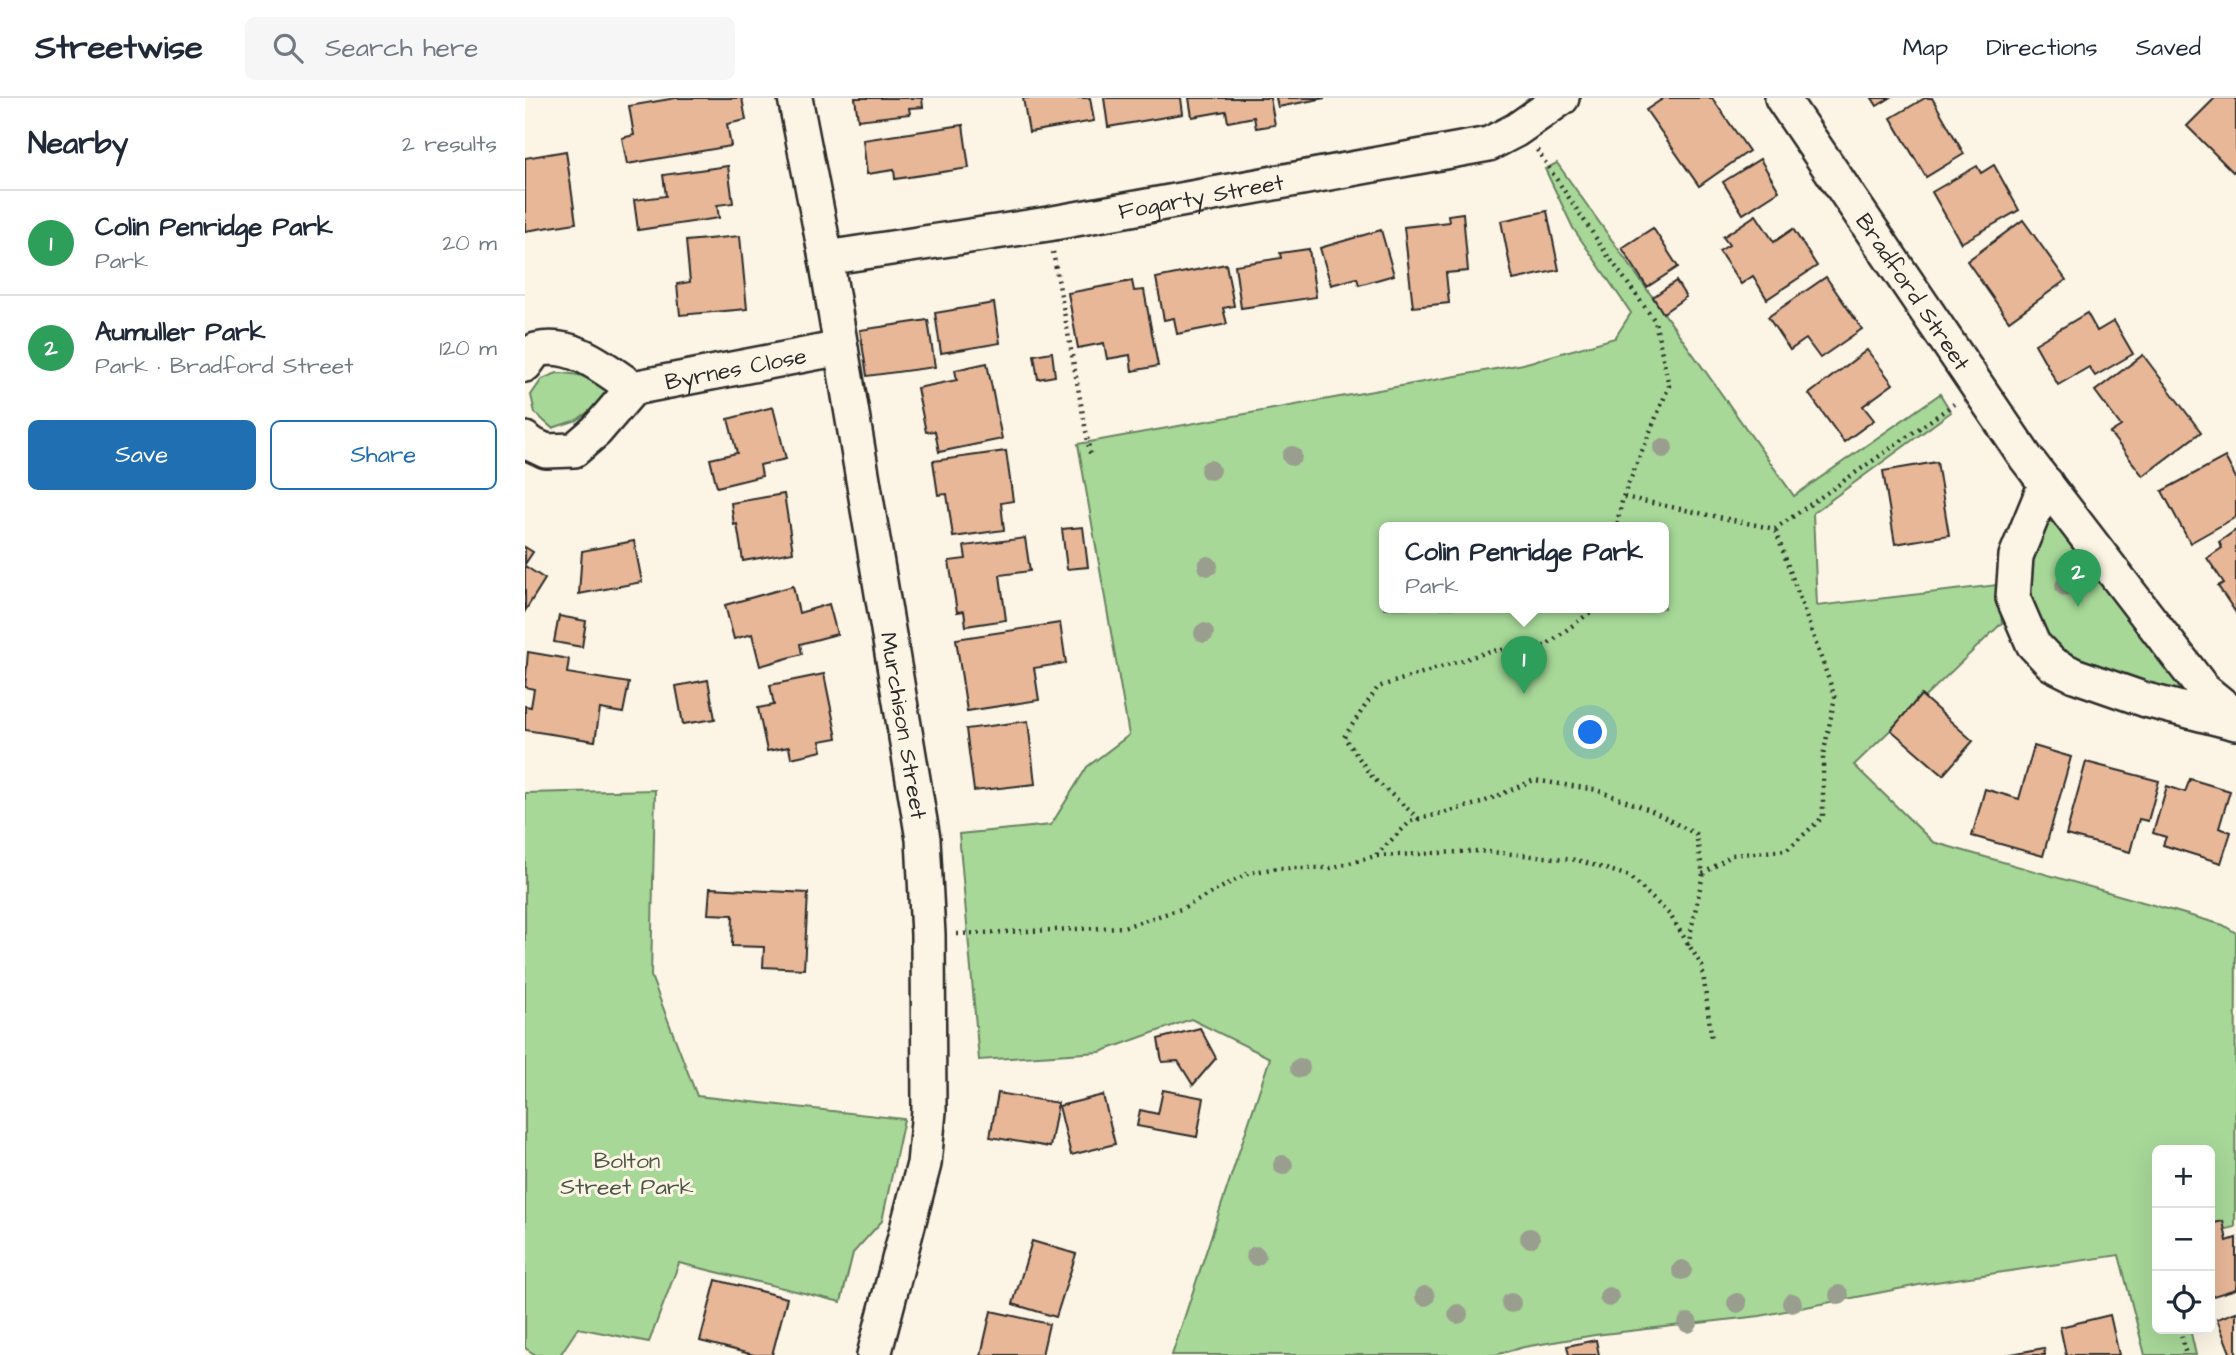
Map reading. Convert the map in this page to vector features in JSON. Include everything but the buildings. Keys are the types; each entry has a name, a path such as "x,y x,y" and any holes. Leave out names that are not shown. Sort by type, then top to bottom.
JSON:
{"street":[{"name":"Murchison Street","path":"795,98 826,258 923,839 928,935 929,1111 924,1164 874,1355"},
{"name":"Fogarty Street","path":"826,258 1048,224 1489,144 1521,127 1562,98"},
{"name":"Bradford Street","path":"1782,98 1977,387 2046,483 2204,690 2236,716"},
{"path":"525,365 536,350 550,346 588,357 633,388 596,431 574,450 546,451 525,439"},
{"name":"Byrnes Close","path":"633,388 841,348"},
{"path":"2046,483 2015,563 2013,598 2033,644 2052,664 2074,675 2146,700 2236,723"}],"path":[{"path":"1521,127 1655,321 1669,386 1623,497 1617,522"},
{"path":"1048,224 1091,458"},
{"path":"1623,497 1775,529 1977,387"},
{"path":"1703,874 1732,855 1787,850 1823,817 1823,756 1835,697 1775,529"},
{"path":"1420,820 1373,778 1345,737 1378,687 1491,651 1545,646 1589,613"},
{"path":"1375,856 1412,821 1481,803 1534,780 1597,790 1650,810 1696,834 1703,874 1688,945"},
{"path":"928,935 1124,927 1184,908 1248,873 1278,868 1331,868 1375,856 1479,851 1577,860 1629,876 1669,915 1702,966 1712,1041"},
{"path":"2181,1334 2186,1355"}],"green space":[{"path":"1557,163 1794,496 1940,394 1951,412 1813,513 1817,606 1997,585 2002,623 1854,765 1933,842 2223,925 2236,933 2235,1227 2215,1232 2215,1145 2152,1145 2152,1334 2191,1334 2196,1355 2145,1355 2119,1255 1929,1283 1760,1316 1595,1335 1524,1347 1495,1355 1172,1355 1270,1058 1191,1019 1100,1052 979,1060 959,834 1051,825 1087,767 1129,735 1078,444 1523,364 1615,338 1631,313 1573,228 1545,169"},
{"path":"557,373 586,378 611,395 577,420 552,428 535,413 531,395 542,379"},
{"path":"2048,507 2194,683 2182,707 2089,676 2030,625 2023,553"},
{"name":"Bolton Street Park","path":"655,790 651,976 697,1096 904,1119 882,1221 853,1253 841,1302 679,1263 649,1342 578,1328 560,1355 536,1355 525,1348 525,793"}],"place":[{"name":"Aumuller Park","path":"2078,607"},
{"name":"Colin Penridge Park","path":"1524,694"}]}
